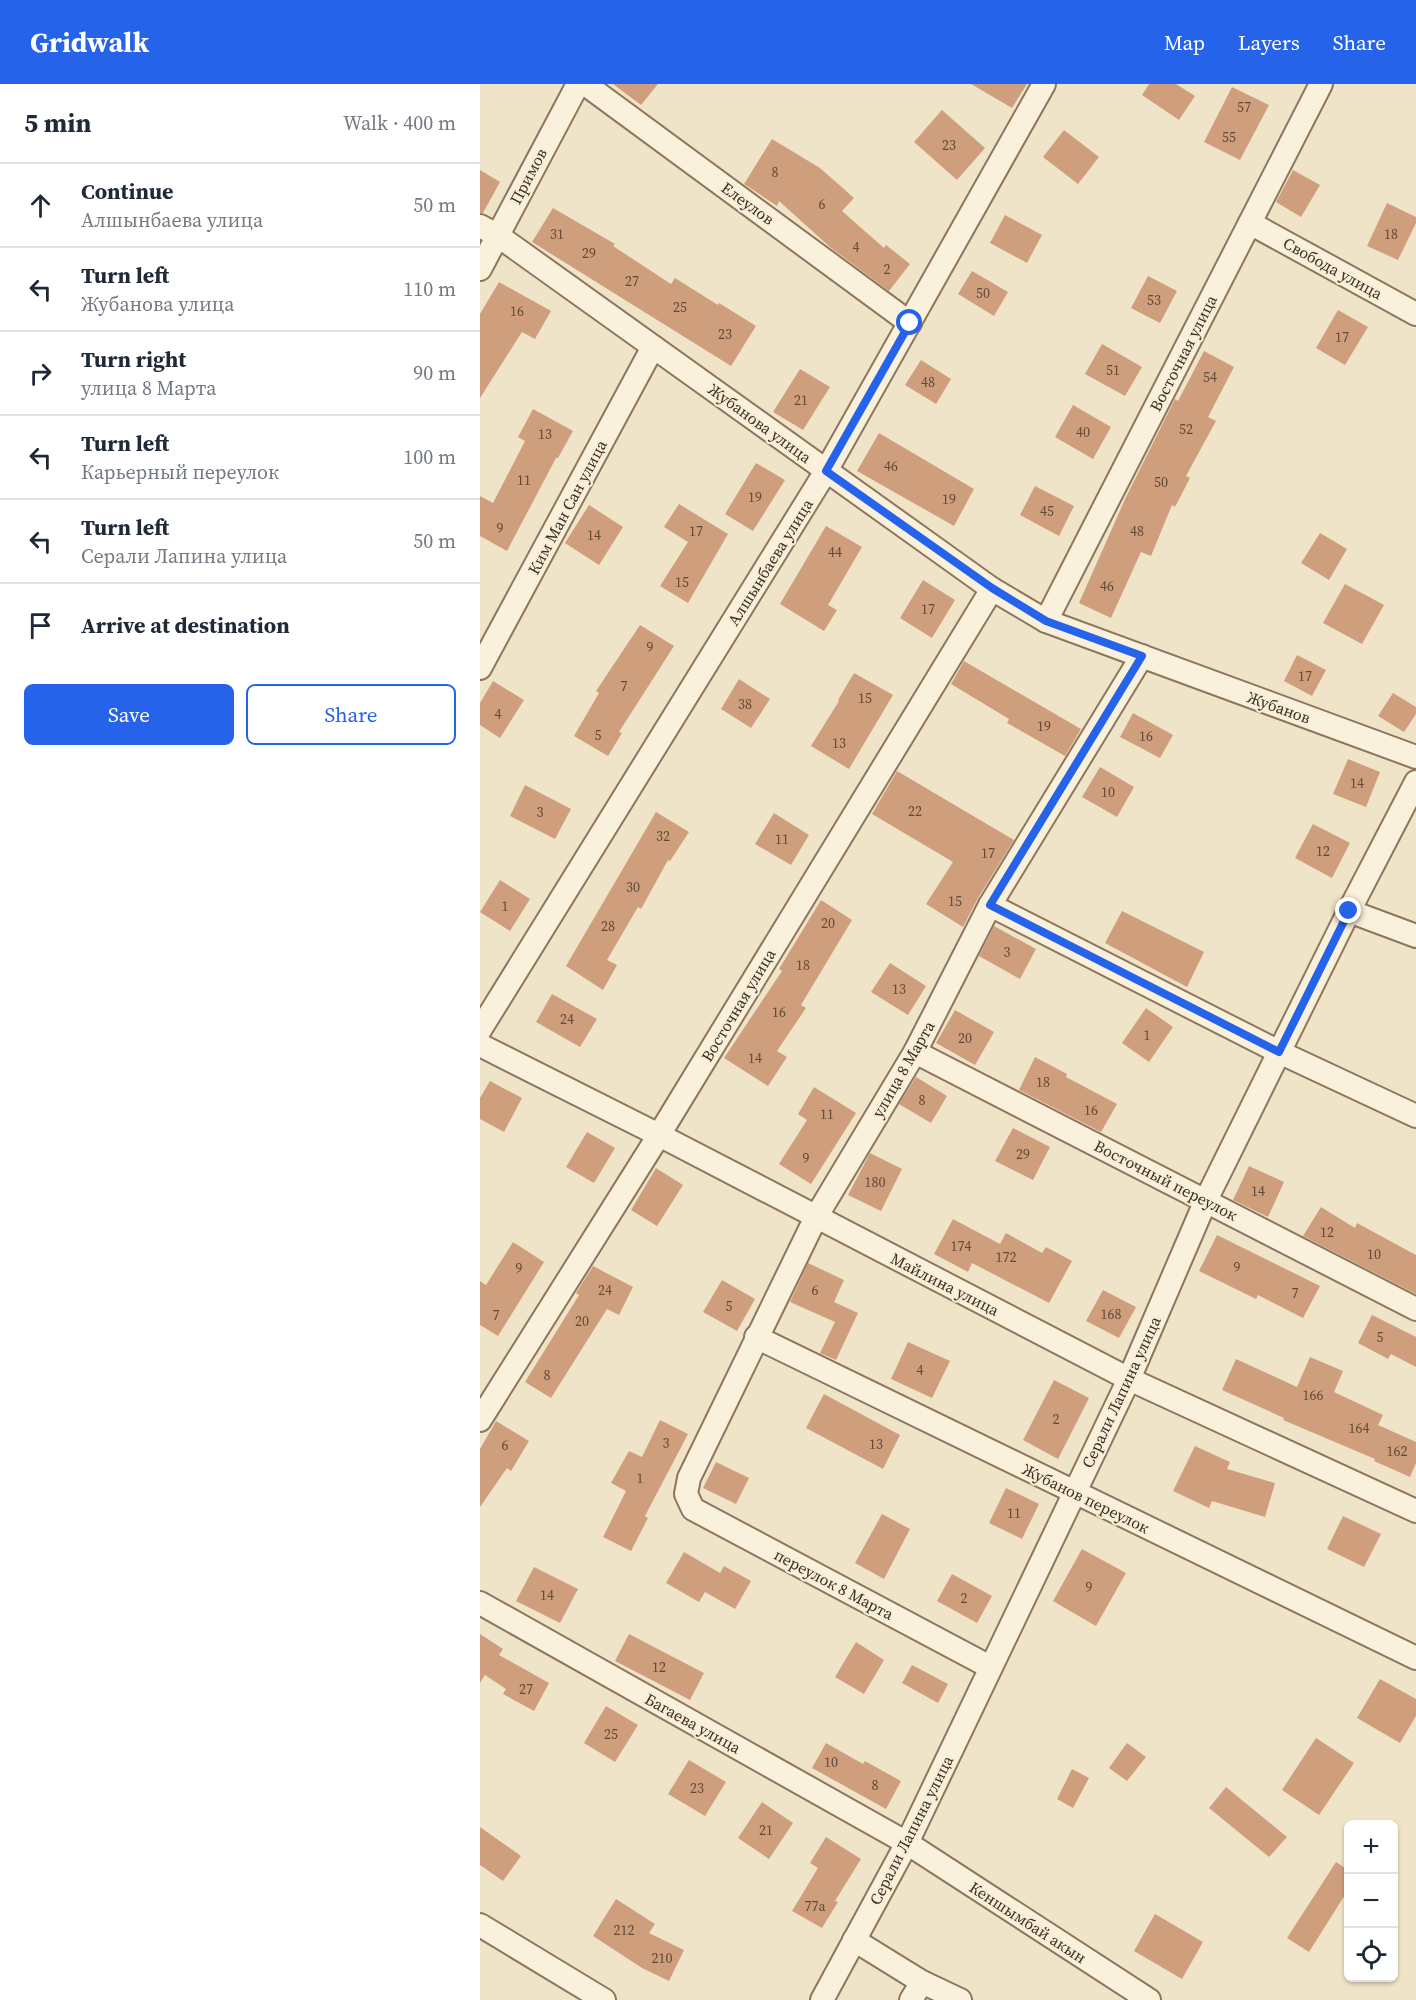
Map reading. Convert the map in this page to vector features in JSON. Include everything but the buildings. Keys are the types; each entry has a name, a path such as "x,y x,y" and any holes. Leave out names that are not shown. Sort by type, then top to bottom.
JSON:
{"street":[{"name":"Примов","path":"480,269 489,230 578,84"},
{"name":"Елеулов","path":"585,84 910,323"},
{"name":"Алшынбаева улица","path":"480,1030 826,471 1044,84"},
{"name":"Восточная улица","path":"1046,621 1321,84"},
{"name":"Свобода улица","path":"1250,223 1416,314"},
{"name":"Жубанова улица","path":"489,230 992,588 1046,621 1142,656"},
{"name":"Ким Ман Сан улица","path":"480,668 653,347"},
{"name":"Восточная улица","path":"480,1420 659,1135 992,588"},
{"name":"Жубанов","path":"1142,656 1416,757"},
{"name":"улица 8 Марта","path":"686,1494 688,1478 816,1217 915,1052 990,905 1142,656"},
{"name":"Серали Лапина улица","path":"822,2000 907,1843 1129,1379 1206,1200 1349,911 1416,782"},
{"path":"990,905 1279,1052 1416,1116"},
{"path":"1349,911 1416,936"},
{"name":"Майлина улица","path":"480,1045 659,1135 1129,1379 1416,1511"},
{"name":"Восточный переулок","path":"915,1052 1416,1309"},
{"name":"Жубанов переулок","path":"756,1337 1416,1658"},
{"name":"переулок 8 Марта","path":"686,1494 693,1509 990,1667"},
{"name":"Багаева улица","path":"480,1603 907,1843"},
{"name":"Кеншымбай акын","path":"907,1843 1149,2000"},
{"path":"480,1925 604,2000"},
{"path":"855,1940 916,1991 960,2000"}],"route":[{"path":"910,323 826,471 992,588 1046,621 1142,656 990,905 1279,1052 1349,911"}]}
